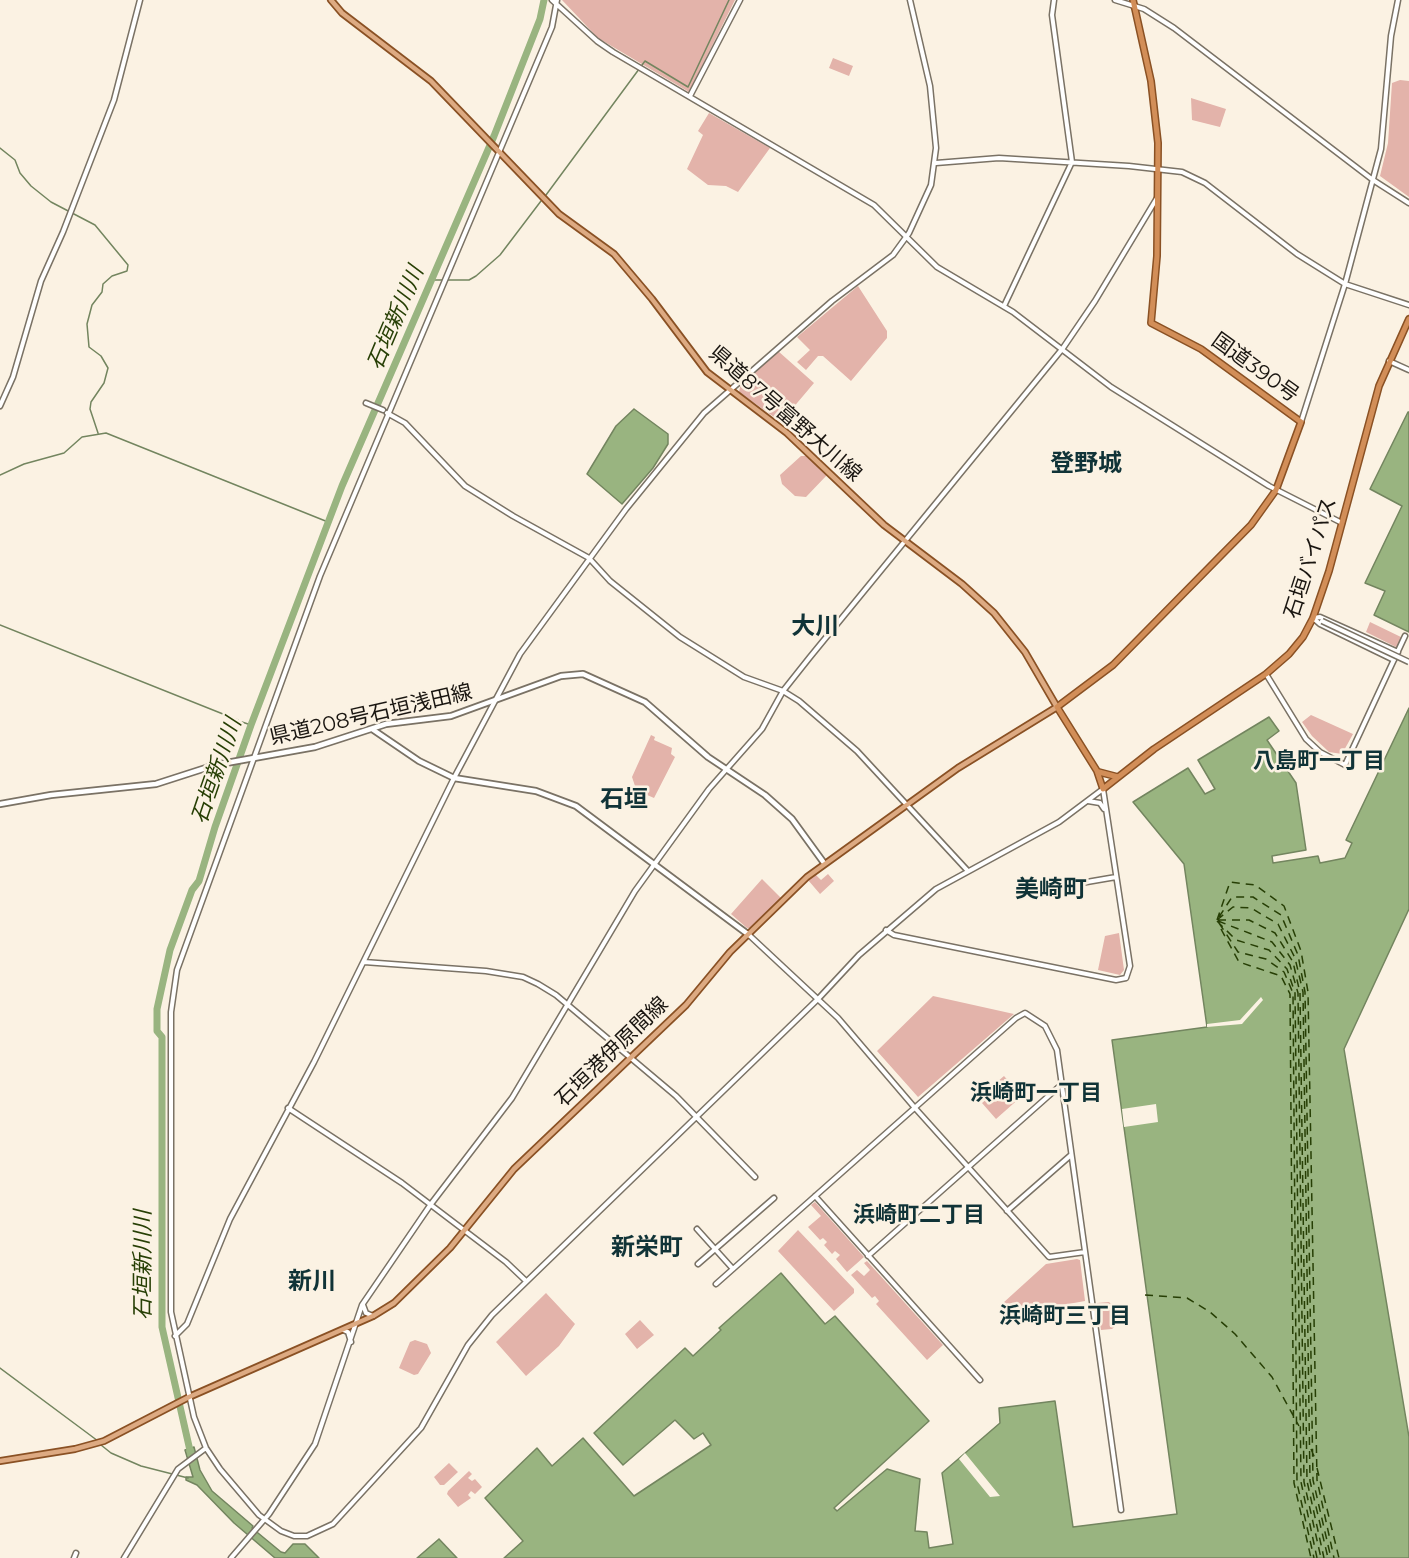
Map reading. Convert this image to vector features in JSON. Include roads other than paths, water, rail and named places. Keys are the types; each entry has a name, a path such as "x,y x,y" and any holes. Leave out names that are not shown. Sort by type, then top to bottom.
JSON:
{"highway":[{"name":"国道390号","path":"1057,707 1113,665 1178,602 1251,525 1276,490 1301,422 1206,352 1151,323 1157,256 1158,143 1151,81 1133,0"},
{"name":"石垣バイパス","path":"1103,789 1154,749 1266,674 1289,654 1313,618 1342,523 1365,432 1389,361 1409,320"},
{"path":"1057,707 1097,771 1103,789"},
{"path":"1097,771 1118,777"}],"main road":[{"name":"県道87号富野大川線","path":"331,0 342,13 431,81 497,147 550,206 609,249 626,266 707,372 787,433 869,512 962,584 994,613 1025,652 1057,707"},
{"name":"県道208号石垣浅田線","path":"0,804 58,794 143,787 234,762 315,747 398,722 451,716 561,675 589,676 645,702 727,770 763,793 792,819 824,863"},
{"name":"石垣港伊原間線","path":"0,1461 98,1443 189,1397 338,1329 373,1316 394,1303 465,1230 514,1168 686,1005 793,889 824,863 958,768 1057,707"},
{"path":"372,729 419,761 454,778 536,791 563,800 594,818 749,935"}],"street":[{"path":"0,406 13,377 41,281 63,232 114,100 140,0"},
{"path":"690,96 740,0"},
{"path":"175,1336 187,1324 230,1219 314,1062 454,778 520,654 589,558 704,413 832,301 893,255 908,236 931,185 936,164 930,86 910,0"},
{"path":"1004,306 1072,162 1052,15 1054,0"},
{"path":"1115,0 1144,9 1174,28 1373,180 1409,203"},
{"path":"1301,422 1345,284 1383,137 1391,36 1398,0"},
{"path":"555,1 597,41 874,205 908,236 936,267 1004,306 1063,348 1111,387 1276,490 1342,523"},
{"path":"555,1 552,27 497,147 385,412 320,576 181,953 173,993 170,1270 175,1336 189,1397 206,1448 220,1469 264,1520 294,1536 307,1536 333,1524 421,1428 468,1345 492,1315 819,998 845,969 886,930 936,889 967,870 1059,822 1103,789"},
{"path":"936,164 992,158 1072,162 1182,172 1205,183 1297,254 1345,284 1409,305"},
{"path":"231,1558 264,1520 315,1444 362,1305 431,1204 512,1098 559,1021 566,1004 655,864 709,789 762,729 783,691 1063,348 1095,301 1157,197"},
{"path":"1389,361 1409,370"},
{"path":"366,403 405,423 465,486 513,516 589,558 624,592 680,637 744,677 783,691 838,732 906,806 939,837 967,870"},
{"path":"1313,618 1320,616 1398,652"},
{"path":"1313,618 1409,662"},
{"path":"1313,618 1319,624 1394,660"},
{"path":"1266,674 1306,740 1320,752 1345,765 1406,636"},
{"path":"886,930 950,946 1124,980 1128,976 1130,966 1103,789"},
{"path":"1088,801 1100,803 1106,812"},
{"path":"1046,889 1116,877"},
{"path":"749,935 819,998 1049,1257 1085,1252"},
{"path":"363,962 486,971 523,977 547,989 629,1059 654,1076 698,1116 755,1177"},
{"path":"716,1284 1016,1018 1025,1013 1045,1026 1057,1050 1121,1510"},
{"path":"868,1256 1062,1083"},
{"path":"288,1108 431,1204 507,1262 526,1281"},
{"path":"1007,1211 1071,1154"},
{"path":"815,1196 980,1380"},
{"path":"698,1264 774,1198"},
{"path":"697,1229 733,1269"},
{"path":"362,1305 366,1313 373,1316"},
{"path":"338,1329 348,1332 351,1343"},
{"path":"124,1558 172,1477 188,1459 206,1448"}],"waterway":[{"name":"石垣新川川","path":"191,1455 162,1327 162,1037 157,1031 157,1009 170,950 192,890 199,881 215,827 251,725 342,486 494,136 540,19 544,0"},
{"path":"546,195 645,61 688,87 729,0"},
{"path":"0,148 15,160 20,173 31,186 51,202 95,225 128,265 127,271 112,276 103,284 102,292 92,305 87,324 89,347 101,356 108,368 104,383 91,402 90,409 98,433"},
{"path":"431,280 469,280 476,276 500,255 541,201"},
{"path":"0,475 24,464 64,453 82,437 106,433 328,522"},
{"path":"0,625 238,720"},
{"path":"242,722 251,725"},
{"path":"0,1368 98,1441"},
{"path":"101,1445 111,1453 141,1466 188,1478"}],"district":[{"name":"登野城","path":"1086,464"},
{"name":"大川","path":"815,627"},
{"name":"八島町一丁目","path":"1319,762"},
{"name":"石垣","path":"624,800"},
{"name":"美崎町","path":"1051,890"},
{"name":"浜崎町一丁目","path":"1036,1094"},
{"name":"浜崎町二丁目","path":"919,1216"},
{"name":"新栄町","path":"647,1248"},
{"name":"新川","path":"312,1282"},
{"name":"浜崎町三丁目","path":"1065,1317"}]}
